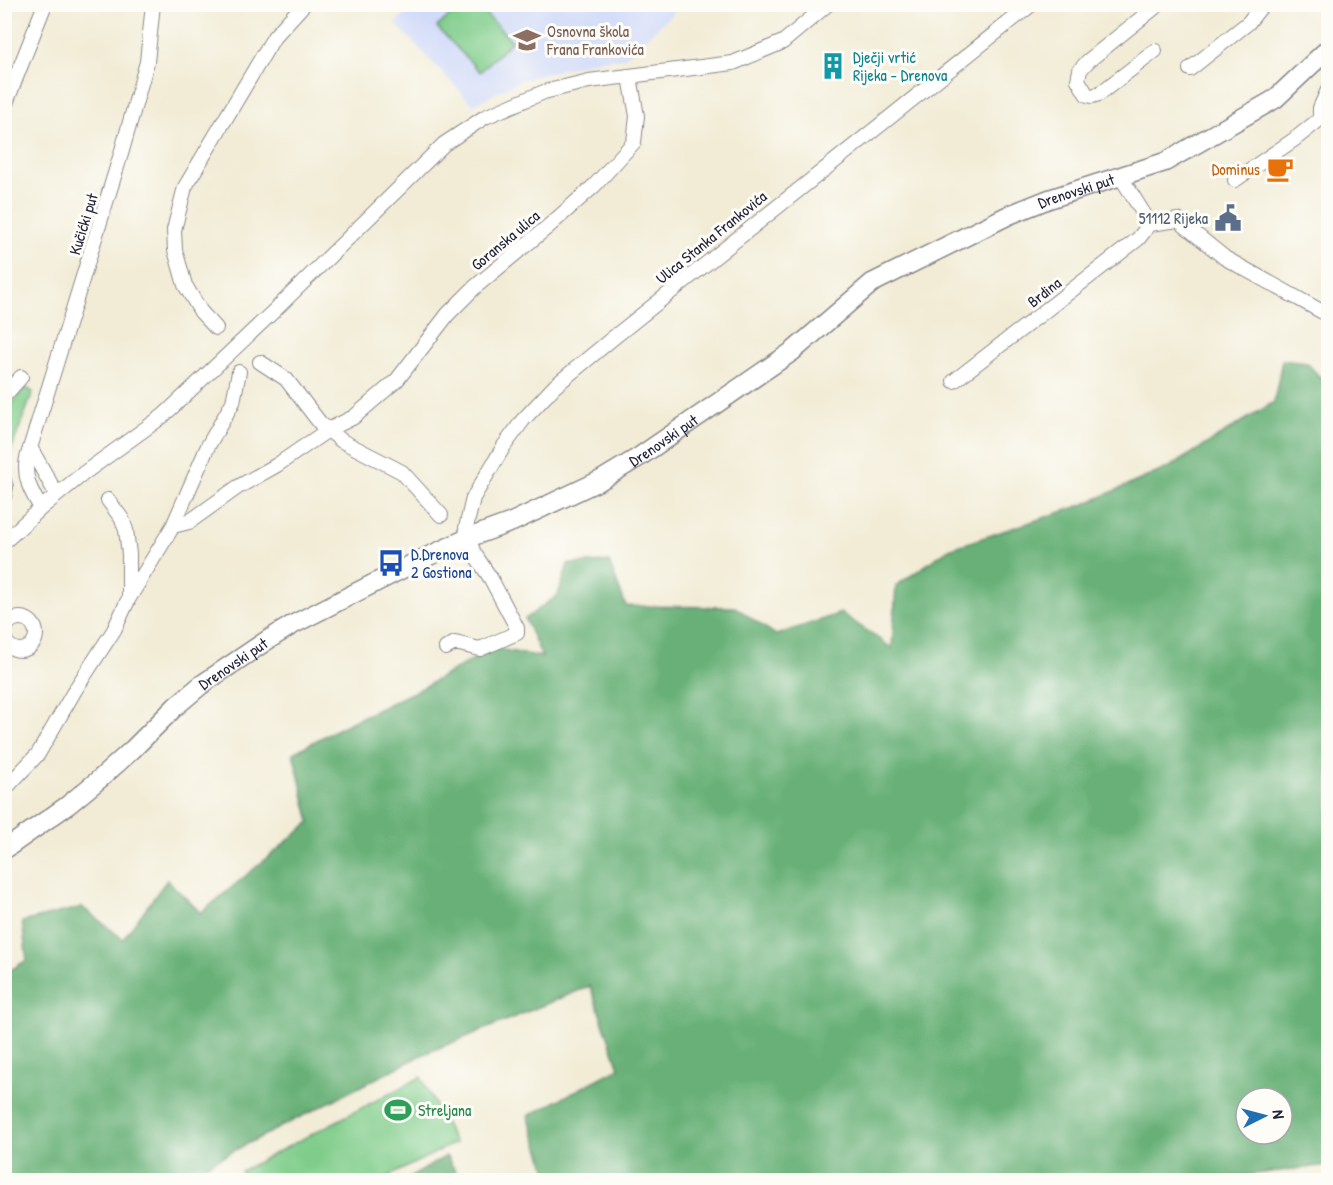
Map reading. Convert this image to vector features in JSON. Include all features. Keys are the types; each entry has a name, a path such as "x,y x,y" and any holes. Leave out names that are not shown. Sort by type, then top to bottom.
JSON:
{"main road":[{"name":"Drenovski put","path":"4,850 76,798 133,749 176,706 201,685 292,626 418,561 468,538 512,522 601,480 639,457 793,351 872,283 1009,215 1049,199 1165,162 1275,99 1329,49"}],"street":[{"path":"4,108 45,4"},
{"name":"Kučićki put","path":"41,508 26,478 25,465 121,154 143,74 151,33 153,4"},
{"path":"216,328 201,312 185,285 175,250 174,230 185,187 268,45 304,4"},
{"path":"4,542 57,495 163,416 444,144 485,117 544,92 590,81 733,63 783,42 828,4"},
{"name":"Ulica Stanka Frankovića","path":"468,538 466,528 468,516 478,489 523,420 555,386 722,249 1032,4"},
{"path":"1155,51 1099,94 1087,95 1082,89 1078,80 1080,70 1088,61 1159,4"},
{"path":"1190,69 1248,23 1263,4"},
{"name":"Goranska ulica","path":"173,526 189,522 215,502 278,465 328,430 354,417 398,380 448,314 475,287 595,185 634,142 637,116 630,77"},
{"path":"1234,180 1295,139 1324,124 1320,108 1329,90"},
{"path":"1121,177 1150,224 1178,220 1225,258 1329,315"},
{"name":"Brdina","path":"954,381 1138,239 1150,224"},
{"path":"260,362 286,379 328,430 342,441 402,472 441,515"},
{"path":"4,790 38,754 75,690 114,630 129,598 173,526 208,446 236,397 239,372"},
{"path":"4,396 21,378"},
{"path":"31,450 57,495"},
{"path":"4,481 6,487 4,497"},
{"path":"108,500 122,519 126,530 129,554 129,598"},
{"path":"446,648 455,643 480,649 517,633 517,628 491,579 474,553 468,538"}],"shaded area":[{"name":"Osnovna škola Frana Frankovića","path":"415,5 682,5 624,58 598,60 521,80 473,105 395,23"}],"green space":[{"path":"461,5 477,5 512,41 480,72 437,27"},
{"path":"1282,360 1307,363 1320,377 1328,378 1328,1165 1231,1177 1036,1180 525,1180 547,1170 528,1116 619,1068 590,986 422,1055 196,1170 200,1180 5,1180 4,974 27,960 22,922 82,907 123,939 167,880 201,913 310,822 293,753 422,688 493,648 542,657 525,619 558,595 568,564 609,562 626,606 735,607 776,635 841,613 892,648 896,586 949,549 1082,505 1170,467 1274,402"},
{"path":"25,387 33,392 5,466 5,413"},
{"name":"Streljana","path":"421,1077 455,1143 381,1180 246,1180 241,1171"},
{"path":"446,1156 461,1180 406,1180"}],"place":[{"name":"Osnovna škola Frana Frankovića","path":"527,40"},
{"name":"Dječji vrtić Rijeka - Drenova","path":"833,66"},
{"name":"Dominus","path":"1280,169"},
{"name":"51112 Rijeka","path":"1228,218"},
{"name":"D.Drenova 2 Gostiona","path":"391,563"},
{"name":"Streljana","path":"398,1110"}]}
